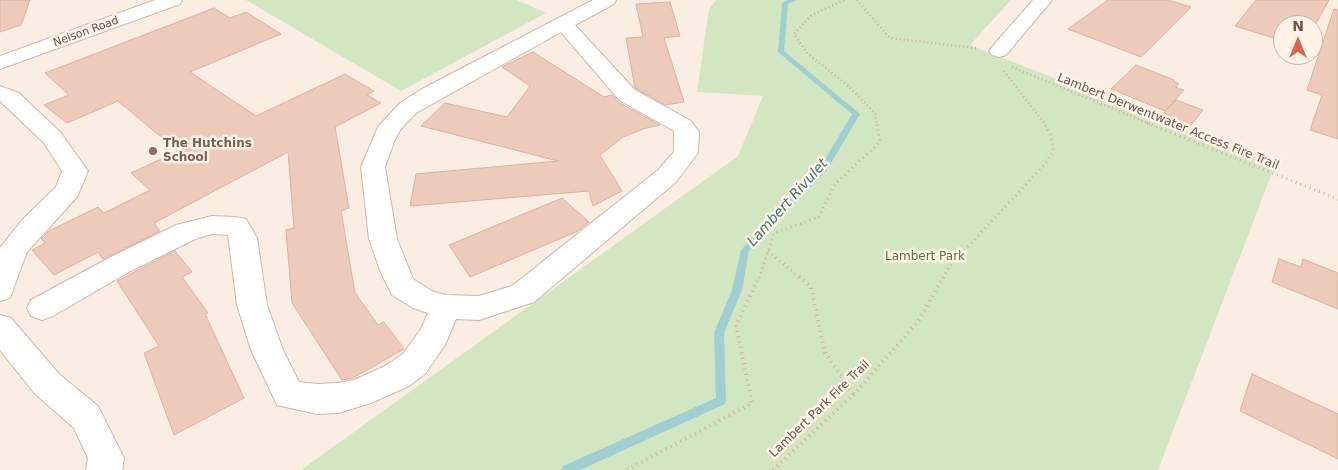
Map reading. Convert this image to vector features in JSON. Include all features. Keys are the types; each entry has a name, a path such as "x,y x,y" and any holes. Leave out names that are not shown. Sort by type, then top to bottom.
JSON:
{"street":[{"name":"Nelson Road","path":"0,63 173,0"},
{"path":"564,24 627,95 682,126 687,132 686,153 667,176 607,223 532,288 512,299 479,308 446,307 424,300 402,287 383,239 373,167 390,127 408,108 430,94 608,0"},
{"path":"999,51 1043,0"},
{"path":"0,93 11,98 53,138 76,172 68,192 32,227 14,248 0,290"},
{"path":"42,308 117,266 186,232 212,225 236,226 242,238 246,255 252,306 267,350 289,395 317,400 359,393 397,376 414,364 434,336 446,307"},
{"path":"0,326 47,384 86,417 106,458 104,470"}],"path":[{"path":"627,470 752,403 736,325 757,284 774,233 819,217 835,184 880,142 875,113 847,85 808,54 794,34 812,15 844,0"},
{"path":"857,0 890,38 999,51"},
{"name":"Lambert Derwentwater Access Fire Trail","path":"999,51 1014,70 1268,172 1338,198"},
{"name":"Lambert Park Fire Trail","path":"773,470 854,394 918,322 949,267 1045,164 1053,151 1051,134 1040,116 1002,70 999,51"},
{"path":"768,251 811,287 825,353 854,394"}],"green space":[{"path":"246,0 517,0 546,13 401,91"},
{"name":"Lambert Park","path":"716,0 1011,0 970,45 1275,165 1158,470 301,470 738,156 763,96 697,92 709,9"}],"building":[{"path":"0,0 30,0 21,25 0,32"},
{"path":"1108,0 1168,0 1191,7 1141,57 1068,29"},
{"path":"1256,0 1329,0 1321,15 1273,15 1273,38 1235,26"},
{"path":"670,2 680,36 664,38 684,102 665,105 635,88 626,38 643,37 636,4"},
{"path":"214,8 230,18 246,12 281,34 190,72 256,116 345,74 374,91 367,95 381,103 335,127 349,208 341,211 355,293 378,325 384,322 404,349 353,378 342,380 292,303 286,230 294,228 288,152 154,223 160,231 103,259 98,252 54,275 32,250 45,243 41,239 49,231 98,207 104,213 150,190 131,173 178,151 118,101 67,123 44,105 69,95 45,73"},
{"path":"1334,9 1338,10 1338,139 1310,130 1322,95 1307,90 1315,65 1323,65 1323,42"},
{"path":"533,52 604,97 612,95 618,102 660,125 623,137 600,155 622,191 593,206 589,191 410,206 416,174 558,161 421,126 445,103 507,117 530,86 502,67"},
{"path":"1136,65 1174,80 1179,84 1175,87 1184,90 1165,111 1111,89"},
{"path":"1176,100 1203,110 1188,129 1160,117"},
{"path":"562,198 589,222 578,231 470,277 449,245"},
{"path":"175,251 192,272 182,277 208,313 205,314 244,398 174,435 144,353 159,346 117,281"},
{"path":"1279,259 1301,267 1303,259 1338,273 1338,309 1272,282"},
{"path":"1252,374 1338,414 1338,459 1240,411"}],"waterway":[{"name":"Lambert Rivulet","path":"567,470 721,401 719,333 737,290 745,250 824,168 856,114 781,52 785,3 794,0"}],"place":[{"name":"The Hutchins School","path":"153,151"}]}
